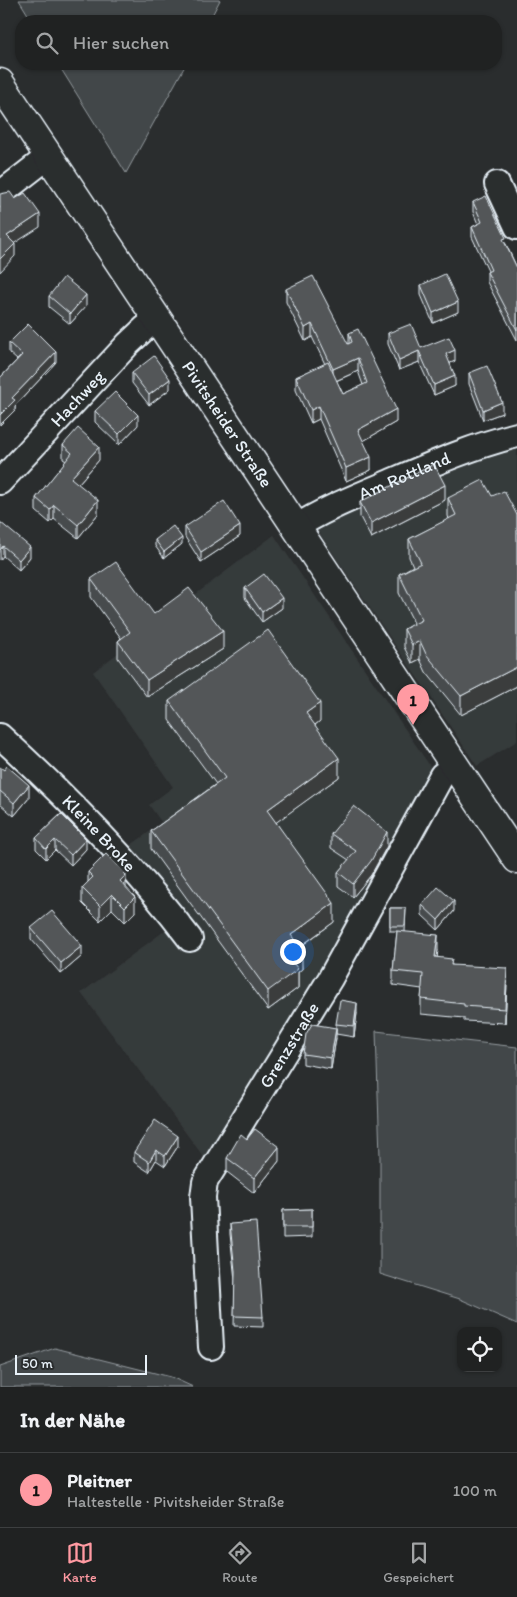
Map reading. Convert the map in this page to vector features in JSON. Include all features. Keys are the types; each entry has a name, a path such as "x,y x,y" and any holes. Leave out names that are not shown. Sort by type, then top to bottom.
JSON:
{"main road":[{"name":"Pivitsheider Straße","path":"0,83 517,859"}],"street":[{"path":"0,194 49,156"},
{"path":"497,184 517,227"},
{"name":"Hachweg","path":"0,482 128,344 145,328 158,320"},
{"name":"Am Rottland","path":"296,527 316,514 423,468 487,442 517,435"},
{"name":"Kleine Broke","path":"0,736 66,796 172,914 190,939"},
{"name":"Grenzstraße","path":"212,1347 202,1197 205,1182 330,979 442,775 455,767"}],"shaded area":[{"path":"19,0 220,0 212,15 28,15"},
{"path":"62,70 183,70 126,173"},
{"path":"517,431 517,741 477,766 307,515"},
{"path":"274,535 430,766 401,845 206,1160 81,993 183,917 121,852 162,823 149,805 173,787 93,672"},
{"path":"376,1031 517,1047 517,1324 460,1299 380,1274 380,1157"},
{"path":"55,1348 171,1377 193,1387 0,1387 0,1367"}],"building":[{"path":"10,192 15,199 25,193 40,214 7,236 15,244 0,259 0,194"},
{"path":"486,196 506,238 503,239 517,268 517,330 487,272 491,270 472,227 482,222 473,202"},
{"path":"445,274 458,302 433,313 421,285"},
{"path":"313,276 348,344 352,342 349,333 358,329 396,409 358,430 371,457 346,468 319,406 311,410 296,377 328,362 343,394 367,383 358,358 333,369 312,324 305,328 286,289"},
{"path":"64,277 86,295 70,314 49,296"},
{"path":"28,324 56,352 12,398 15,400 0,415 0,378 22,355 9,343"},
{"path":"411,324 421,348 449,337 455,350 446,354 455,376 434,385 419,351 399,360 388,333"},
{"path":"154,356 170,379 149,395 132,373"},
{"path":"487,366 502,402 483,410 469,373"},
{"path":"115,392 138,415 119,434 95,411"},
{"path":"78,428 99,447 71,478 98,500 78,525 54,505 50,510 36,498 72,453 63,445"},
{"path":"434,464 445,485 371,523 360,502"},
{"path":"483,480 492,496 504,491 517,515 517,667 461,696 426,654 420,641 412,645 404,629 422,620 399,574 421,563 409,539 456,515 448,498"},
{"path":"224,501 240,526 201,552 185,527"},
{"path":"0,522 30,547 19,560 3,546 0,550"},
{"path":"173,526 182,538 164,552 155,540"},
{"path":"116,562 154,614 189,588 223,631 147,680 118,641 130,632 91,579"},
{"path":"264,574 282,598 262,612 245,588"},
{"path":"268,630 320,703 306,713 339,758 267,810 334,903 291,935 302,950 290,959 298,969 268,991 151,831 225,778 169,701"},
{"path":"7,766 29,785 14,803 0,791 0,767 4,770"},
{"path":"354,806 387,832 371,861 353,884 338,872 356,851 331,834"},
{"path":"61,814 86,839 71,855 55,840 46,849 36,838"},
{"path":"106,854 126,875 120,881 135,897 125,907 112,894 100,906 82,888 93,877 88,872"},
{"path":"438,887 454,901 438,920 422,905"},
{"path":"390,908 406,908 405,926 390,926"},
{"path":"52,911 82,946 61,963 31,928"},
{"path":"397,931 438,935 435,957 452,959 451,965 507,968 505,1009 464,1006 464,1004 421,999 423,974 393,971"},
{"path":"340,1000 357,1003 354,1026 336,1024"},
{"path":"312,1024 336,1028 331,1058 303,1054 306,1034"},
{"path":"155,1120 178,1136 165,1156 156,1150 149,1162 134,1152"},
{"path":"255,1129 279,1147 254,1178 227,1158 241,1134 247,1139"},
{"path":"312,1209 312,1227 283,1227 283,1210"},
{"path":"256,1222 263,1317 234,1316 235,1271 230,1224"}],"place":[{"name":"Pleitner","path":"413,725"}]}
